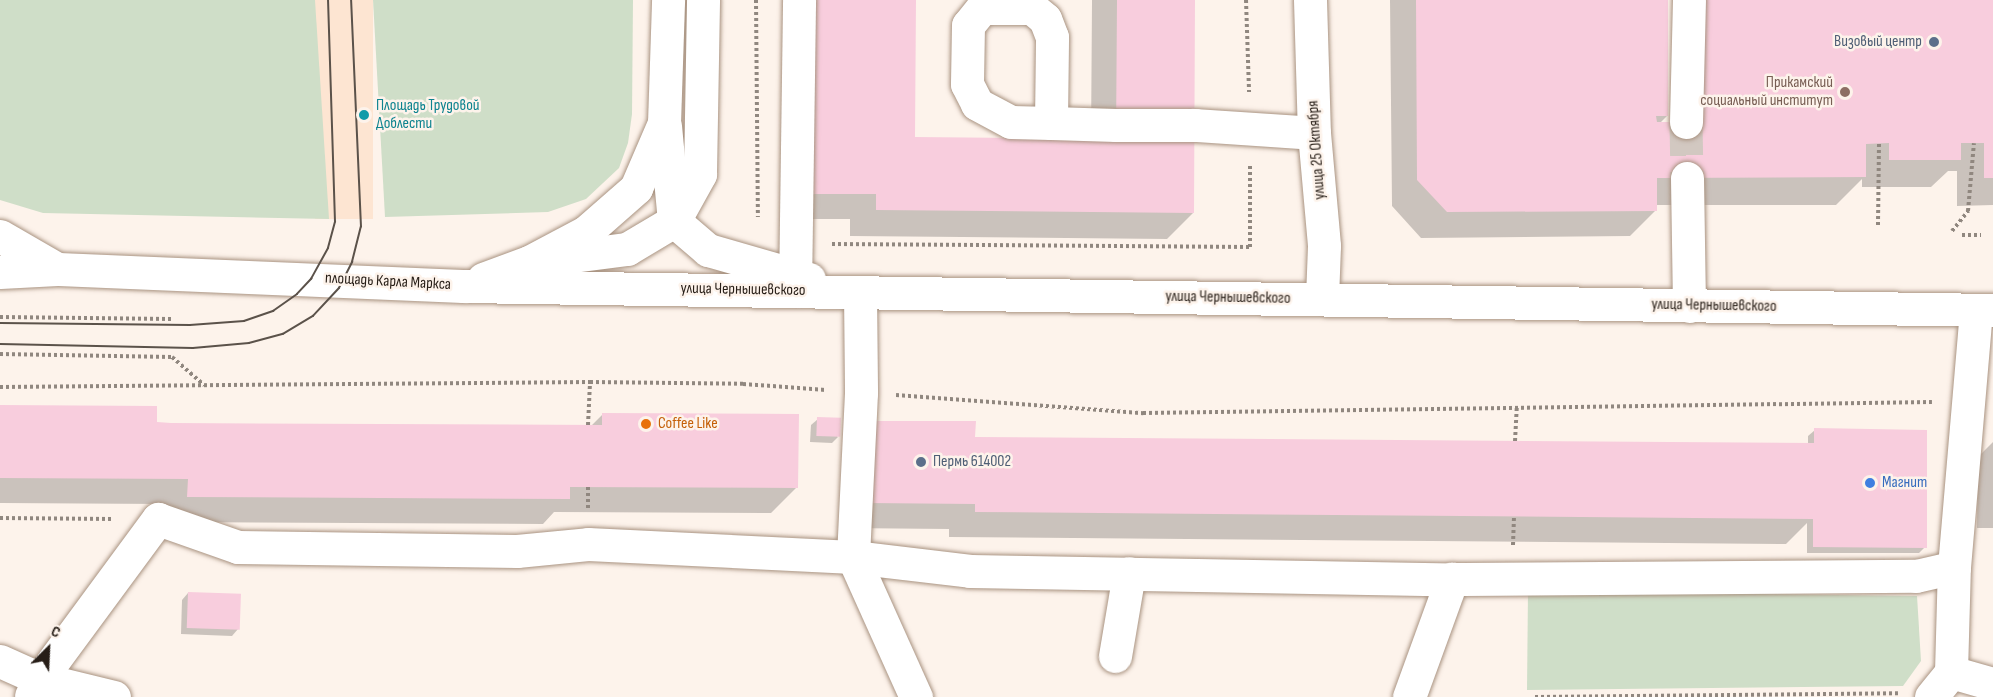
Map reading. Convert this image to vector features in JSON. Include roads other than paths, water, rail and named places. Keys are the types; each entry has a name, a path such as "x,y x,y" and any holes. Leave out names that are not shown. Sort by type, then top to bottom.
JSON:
{"main road":[{"name":"площадь Карла Маркса","path":"0,236 57,269 464,286 529,262 586,232 636,188 664,123 668,0"},
{"path":"529,262 627,249 674,221 700,174 703,0"},
{"path":"664,123 674,221 708,250 795,283 799,0"},
{"name":"улица 25 Октября","path":"1310,0 1314,133 1323,246 1322,299"},
{"path":"1686,122 1689,0"},
{"path":"1051,123 1250,127 1314,133"},
{"path":"1687,178 1689,306"},
{"path":"0,272 57,269"},
{"name":"улица Чернышевского","path":"464,286 795,283 860,292 1984,310"},
{"path":"860,292 861,393 853,557 916,697"},
{"path":"1984,310 1968,401 1954,567 1938,688 1993,684"},
{"path":"35,688 158,519 238,547 517,551 588,543 853,557 970,571 1452,579 1916,576 1954,567"},
{"path":"1115,656 1129,573"},
{"path":"1409,697 1452,579"},
{"path":"0,661 35,688 114,697"}],"tunnel":[{"path":"1686,122 1687,178"}],"tram line":[{"path":"0,323 190,325 244,321 273,311 297,294 311,279 328,248 335,222 328,0"},
{"path":"0,344 193,348 249,343 283,334 313,316 339,288 352,262 361,227 351,0"}],"place":[{"name":"Визовый центр","path":"1934,42"},
{"name":"Прикамский социальный институт","path":"1845,92"},
{"name":"Площадь Трудовой Доблести","path":"364,115"},
{"name":"Coffee Like","path":"646,424"},
{"name":"Пермь 614002","path":"921,462"},
{"name":"Магнит","path":"1870,483"}]}
